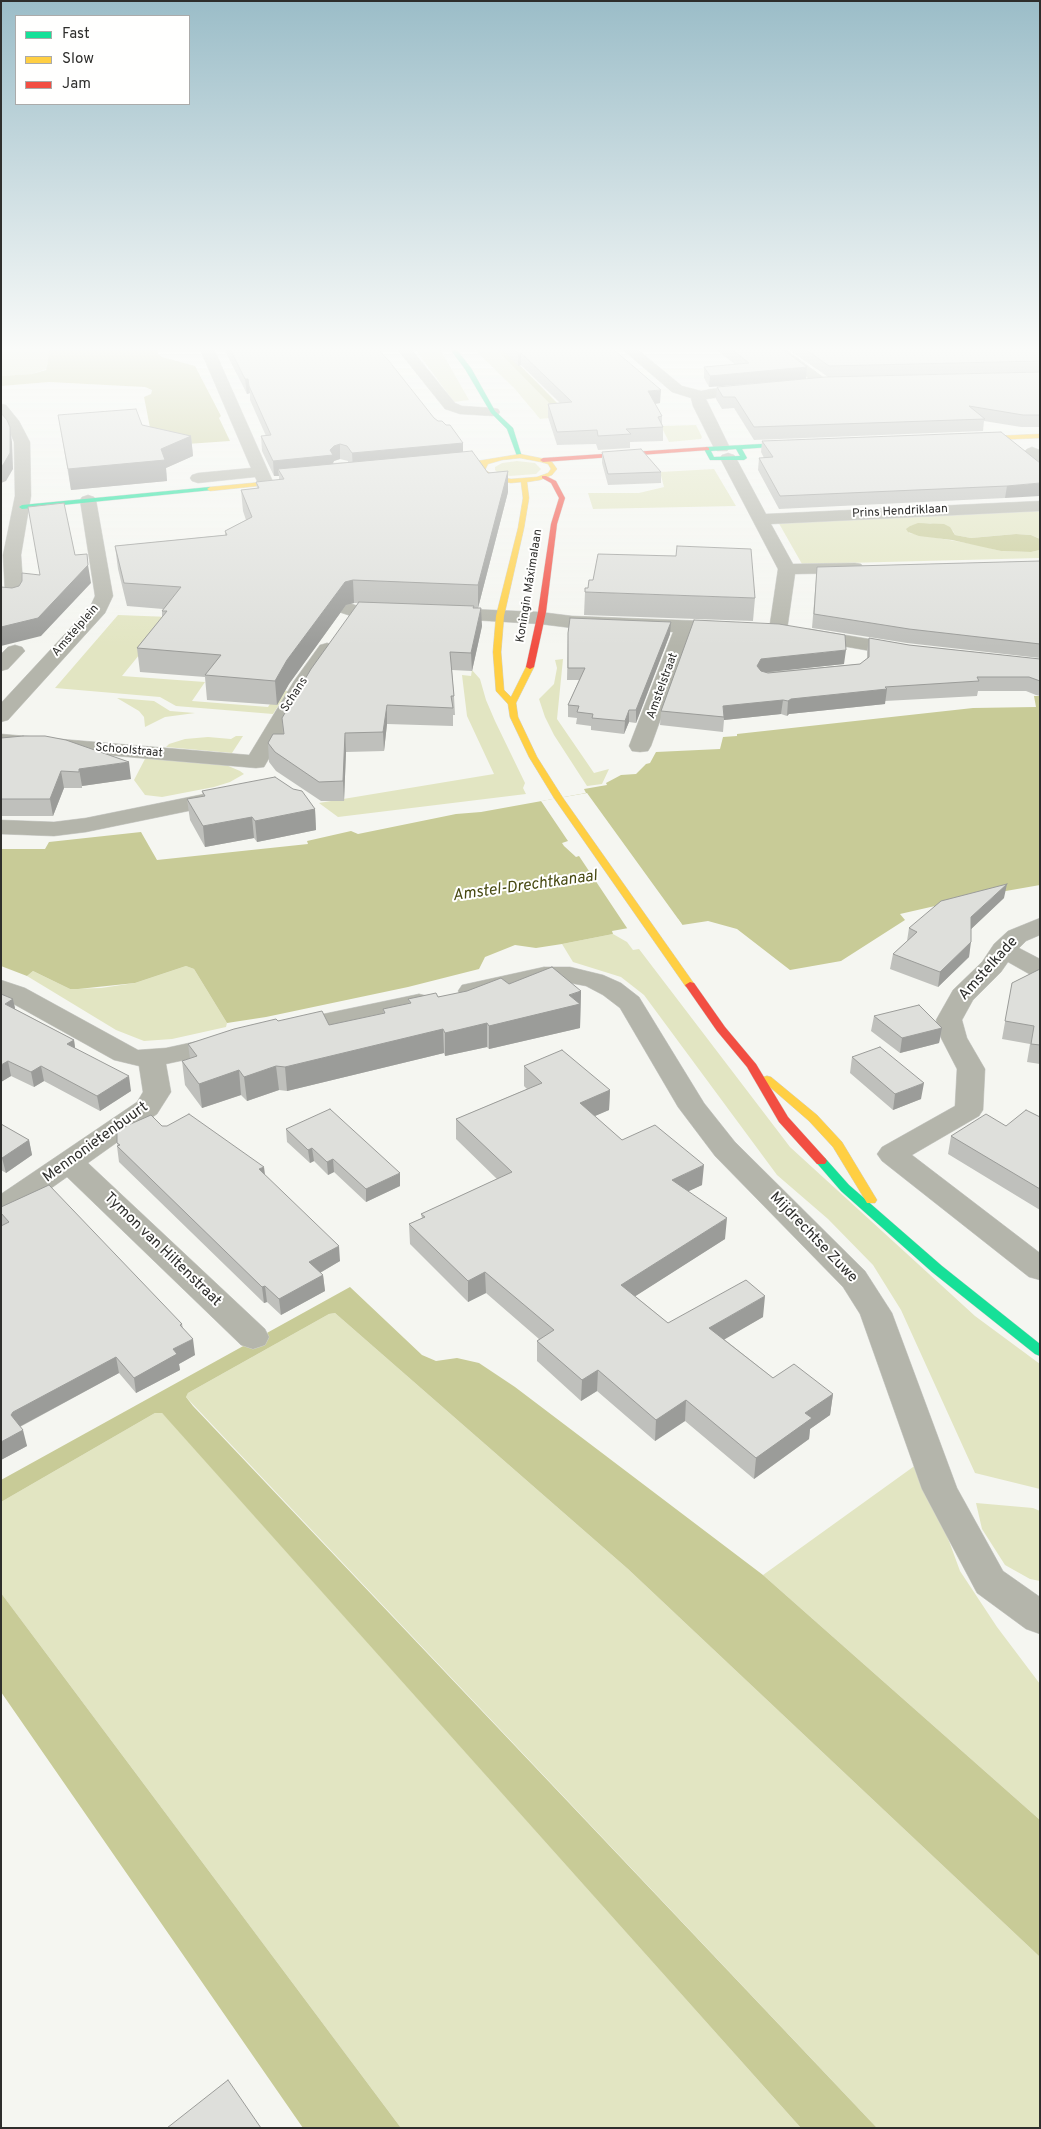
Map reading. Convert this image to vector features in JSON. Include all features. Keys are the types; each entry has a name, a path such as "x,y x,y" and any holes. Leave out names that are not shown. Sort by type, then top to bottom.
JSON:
{"street":[{"path":"1,597 16,598 12,555 21,448"},
{"path":"250,448 263,478"},
{"path":"497,448 501,458"},
{"path":"517,448 520,456"},
{"path":"726,448 787,569"},
{"path":"485,468 504,480 524,481 544,477 554,469 774,448"},
{"path":"1016,451 1037,454"},
{"path":"437,473 485,468 501,458 520,456 543,460 729,454"},
{"path":"543,460 550,463 554,469"},
{"name":"Koningin Máximalaan","path":"544,477 554,482 562,498 554,524 540,618 529,670 512,703 514,717 533,757 560,798 721,1029 752,1066"},
{"path":"198,478 302,480"},
{"path":"15,507 89,506 263,478"},
{"name":"Koningin Máximalaan","path":"512,703 500,691 497,652 500,616 526,498 524,481"},
{"path":"89,506 112,510 297,492"},
{"name":"Amstelplein","path":"1,716 98,609 104,596 89,506"},
{"name":"Prins Hendriklaan","path":"760,519 1040,506"},
{"path":"787,569 874,567"},
{"path":"762,629 787,569"},
{"name":"Schans","path":"253,778 301,685 341,630 350,609 373,612"},
{"path":"432,614 540,618 572,622 762,629 855,653 926,653"},
{"name":"Amstelstraat","path":"640,746 685,626"},
{"path":"1,665 15,651"},
{"name":"Schoolstraat","path":"1,740 253,778"},
{"path":"1,827 54,828 86,826 229,796 253,778"},
{"name":"Amstelkade","path":"1040,925 1016,936 1003,949 992,967 962,996 949,1020 954,1038 971,1069 970,1110 892,1154 1040,1269"},
{"path":"1003,949 1040,970"},
{"name":"Mijdrechtse Zuwe","path":"151,1058 544,975 570,975 594,980 612,989 630,1003 692,1107 725,1149 854,1279 876,1313 940,1489 990,1582 1040,1618"},
{"path":"1,988 16,994 124,1054 136,1058 151,1058"},
{"name":"Mennonietenbuurt","path":"1,1209 148,1108 157,1092 151,1058"},
{"path":"752,1066 783,1119 845,1188 937,1269 1040,1351"},
{"path":"752,1066 813,1118 838,1145 882,1219"},
{"name":"Tymon van Hiltenstraat","path":"70,1163 253,1337"}],"shaded area":[{"path":"517,461 535,463 541,469 536,474 510,476 498,473 495,470 495,467 502,463"},
{"path":"714,469 736,506 593,509 588,493 639,493 664,487 660,472"},
{"path":"1040,508 1040,539 1031,535 1016,534 971,538 955,535 953,531 930,523 910,526 909,533 1001,551 1031,552 1040,550 1040,558 802,564 777,520"},
{"path":"118,615 170,617 122,676 205,682 192,701 268,707 279,690 288,691 273,714 176,706 160,697 55,688"},
{"path":"563,659 557,719 594,773 609,769 602,784 587,786 554,735 539,699 554,684 557,668 555,660"},
{"path":"472,670 480,679 495,721 525,783 523,788 526,794 338,817 319,803 494,774 467,716 462,675 471,676"},
{"path":"117,698 154,701 170,711 195,713 165,717 145,727 144,717 139,711"},
{"path":"236,736 243,736 232,753 166,747 169,744 185,739 208,737 231,739"},
{"path":"146,757 226,765 244,774 230,782 214,787 162,797 145,795 134,780"},
{"path":"613,934 627,942 633,950 639,949 790,1147 975,1316 1040,1364 1040,1489 975,1473 901,1310 873,1265 828,1219 777,1175 644,995 621,977 573,962 562,944"},
{"path":"186,966 194,969 227,1023 226,1027 172,1039 144,1041 116,1030 27,976 33,971 70,989 101,988 135,983"},
{"path":"335,1313 628,1569 1040,1957 1040,2128 877,2128 186,1397 188,1393 329,1314"},
{"path":"155,1413 162,1413 168,1419 801,2128 401,2128 1,1593 1,1502"},
{"path":"920,1462 960,1571 997,1627 1040,1684 1040,1820 763,1575"},
{"path":"976,1503 1033,1508 1040,1511 1040,1581 1030,1579 1005,1565 982,1529"}],"water":[{"path":"918,523 944,524 950,527 955,535 971,538 1016,534 1031,535 1040,539 1040,550 1031,552 1001,551 952,540 919,536 908,532 906,529"},
{"name":"Amstel-Drechtkanaal","path":"1034,696 1040,696 1040,885 983,895 900,914 905,920 841,961 790,970 737,929 708,921 682,925 678,919 612,931 613,934 562,944 536,948 515,945 485,957 479,969 408,987 266,1017 227,1023 194,969 186,966 135,983 70,989 33,971 27,976 1,966 1,849 45,849 49,842 141,832 157,860 308,844 307,841 351,831 358,834 456,814 481,812 586,793 584,789 607,785 606,783 621,775 636,774 646,764 650,763 656,752 720,749 723,737 737,736 737,734 973,708 1036,707"},
{"path":"350,1287 422,1355 436,1361 457,1358 479,1363 515,1387 763,1575 1040,1820 1040,1957 628,1569 335,1313 329,1314 188,1393 186,1397 193,1406 877,2128 801,2128 162,1413 155,1413 1,1502 1,1480"},
{"path":"1,1593 401,2128 303,2128 1,1692"}],"pier":[{"path":"587,793 684,927 681,927 677,922 629,931 579,856 576,857 564,846 562,843 568,841 541,801"}],"building":[{"path":"1,448 10,448 10,453 1,466"},
{"path":"64,448 162,448 161,449 165,460 68,469"},
{"path":"267,448 332,448 330,450 333,455 273,461"},
{"path":"349,448 404,448 352,453"},
{"path":"767,448 1022,448 1040,463 1040,483 780,496 759,458 773,457"},
{"path":"641,449 661,472 608,474 602,452"},
{"path":"472,451 488,473 508,471 478,585 353,580 345,582 287,660 275,681 205,675 221,655 137,648 167,611 162,611 181,587 124,583 115,546 227,535 225,531 252,517 241,490 259,488 256,482 284,479 278,469"},
{"path":"64,503 75,555 87,554 88,565 38,618 1,627 1,587 12,588 19,586 22,581 22,573 40,575 28,507"},
{"path":"677,546 751,549 755,598 585,592 585,588 588,588 589,580 593,580 598,554 676,556"},
{"path":"1040,561 1040,644 909,629 814,614 817,567"},
{"path":"359,602 474,606 473,608 481,608 471,653 450,652 454,696 451,696 453,708 387,705 383,732 345,733 343,781 319,782 275,752 268,743 273,734 284,734 282,718 311,669"},
{"path":"570,618 671,622 636,710 629,710 625,721 592,718 593,714 577,712 579,706 568,705 585,668 568,668"},
{"path":"694,620 779,624 845,635 846,650 761,659 757,666 761,671 768,673 860,664 869,657 869,638 909,645 1040,659 1040,681 1029,677 977,677 979,681 885,687 887,689 791,699 788,701 723,706 724,717 661,711"},
{"path":"45,736 66,740 129,762 79,769 79,772 61,771 50,799 1,799 1,738"},
{"path":"275,777 293,789 302,791 315,809 255,821 252,817 203,826 187,799 205,796 202,791"},
{"path":"1007,884 971,917 971,942 940,972 893,954 917,932 909,928 941,901"},
{"path":"552,967 581,991 569,995 580,1004 489,1026 487,1023 445,1033 443,1029 285,1067 276,1066 244,1077 239,1070 199,1084 182,1061 197,1056 188,1044 234,1029 322,1011 329,1025 385,1013 383,1009 411,1003 408,999 436,993 438,997 467,991 501,978 509,984"},
{"path":"1040,969 1040,1045 1031,1044 1034,1026 1005,1021 1012,983"},
{"path":"1,994 13,999 5,1004 74,1040 67,1044 129,1076 97,1096 41,1066 31,1072 8,1061 1,1065"},
{"path":"919,1005 942,1028 902,1038 874,1016"},
{"path":"880,1047 924,1083 895,1094 852,1057"},
{"path":"562,1050 610,1090 580,1103 622,1140 655,1125 704,1165 672,1180 727,1218 621,1285 668,1323 746,1280 765,1296 709,1328 773,1378 794,1364 833,1394 805,1413 812,1418 756,1458 686,1400 656,1420 598,1370 582,1380 537,1341 554,1330 485,1272 468,1281 409,1224 425,1217 421,1214 512,1172 456,1119 542,1083 524,1066"},
{"path":"330,1109 400,1173 366,1189 333,1159 327,1162 312,1148 308,1150 286,1129"},
{"path":"1026,1110 1040,1117 1040,1189 951,1136 986,1114 1006,1126"},
{"path":"189,1114 264,1167 259,1169 339,1246 309,1262 323,1275 279,1299 265,1286 262,1287 117,1146 120,1145 117,1143 117,1130 151,1115 162,1126 167,1126"},
{"path":"1,1124 29,1140 2,1158 1,1157"},
{"path":"49,1185 182,1324 180,1325 193,1339 173,1349 177,1354 134,1378 116,1357 13,1412 11,1415 23,1430 1,1442 1,1226 9,1222 1,1213 1,1207"},
{"path":"228,2080 261,2128 167,2128"}],"traffic: fast":[{"path":"517,448 520,456"},
{"path":"717,448 707,449 712,459 744,458 739,448"},
{"path":"22,507 210,489"},
{"path":"821,1161 845,1188 937,1269 1040,1351"}],"traffic: slow":[{"path":"444,467 485,463 501,458 520,456 543,460 550,463 554,469 550,474 538,479 511,481 493,478 486,474 482,470 485,463"},
{"path":"210,489 294,481"},
{"path":"512,703 500,691 497,652 500,616 521,528 526,498 524,481"},
{"path":"530,667 512,703 514,717 533,757 559,798 690,985"},
{"path":"767,1079 813,1118 838,1145 871,1200"}],"traffic: jam":[{"path":"543,460 707,449"},
{"path":"530,667 542,612 554,524 562,498 554,482 544,477"},
{"path":"690,985 721,1029 752,1066 783,1119 821,1161"}]}
